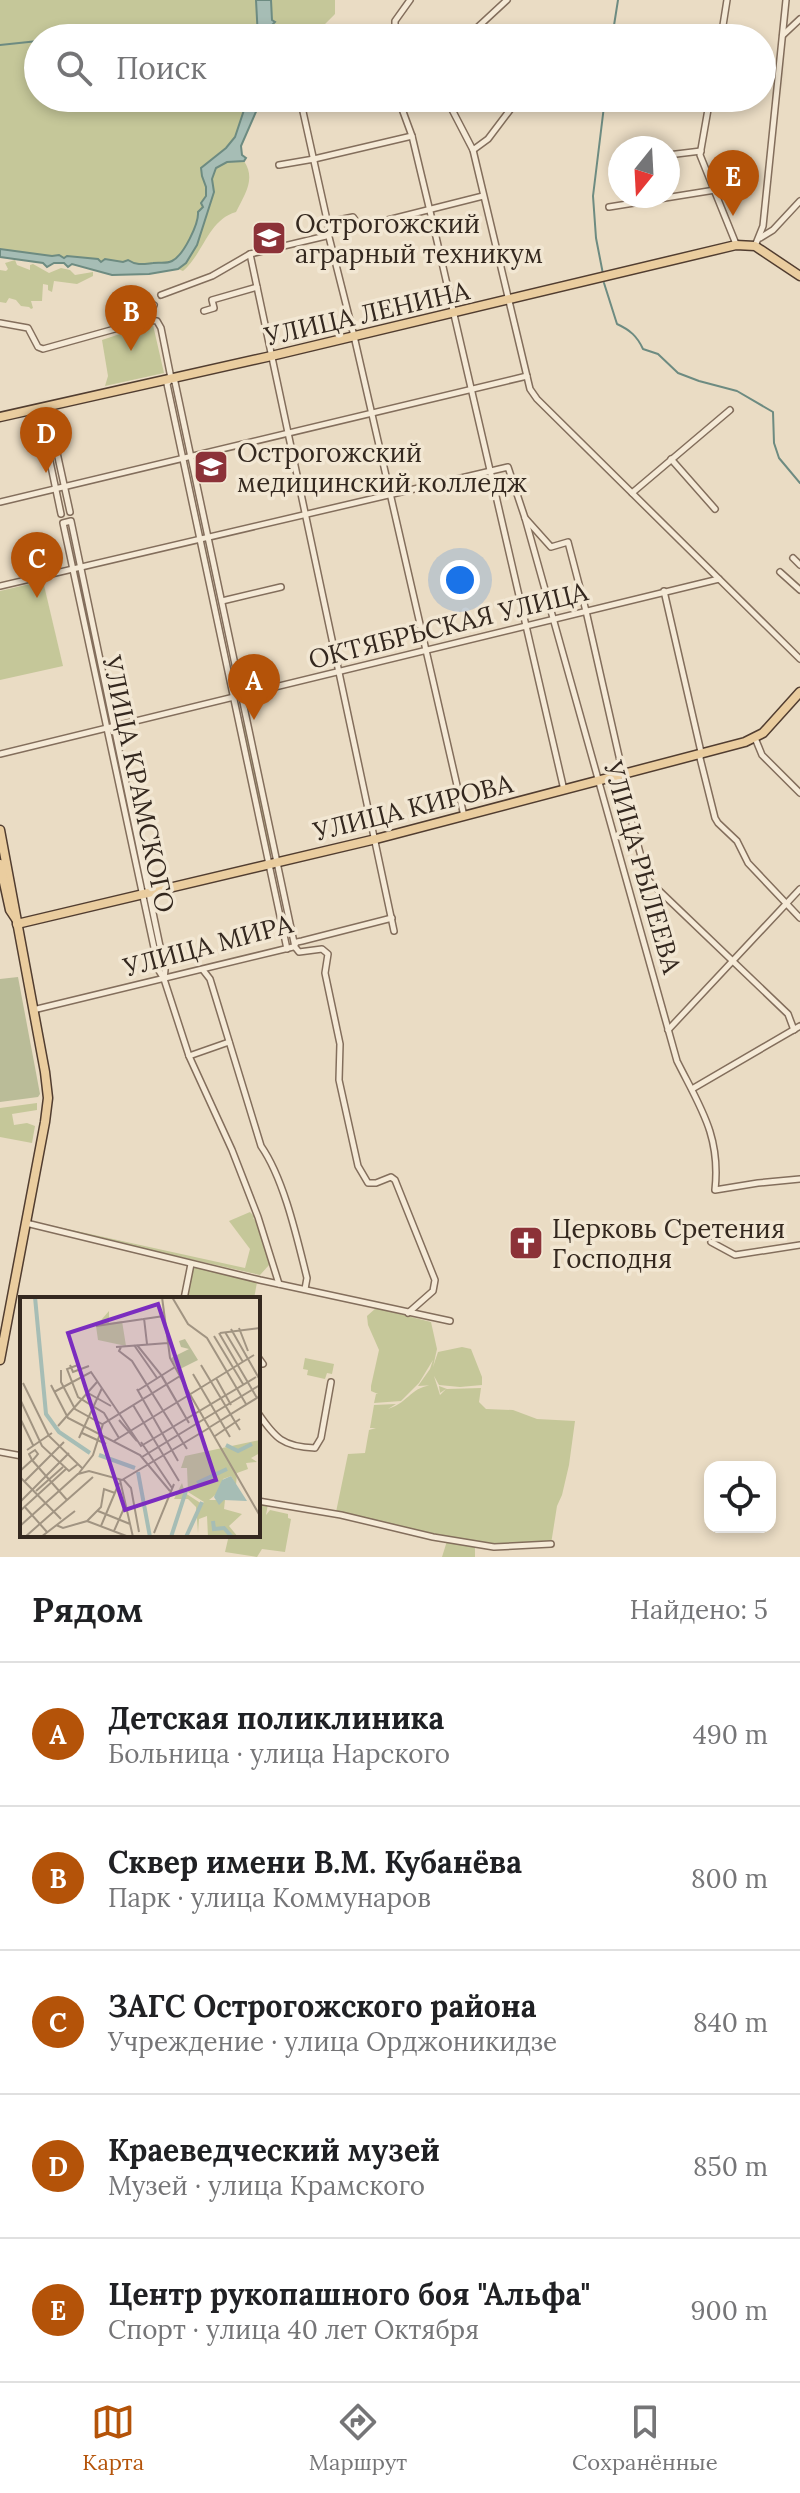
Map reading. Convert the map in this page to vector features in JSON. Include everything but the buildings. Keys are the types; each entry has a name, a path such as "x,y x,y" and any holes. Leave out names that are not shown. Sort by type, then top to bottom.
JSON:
{"main road":[{"name":"УЛИЦА ЛЕНИНА","path":"0,417 740,245 759,245"},
{"path":"759,245 800,276"},
{"name":"УЛИЦА КИРОВА","path":"16,922 376,839 755,738 800,692"},
{"path":"0,830 48,1098 0,1358"},
{"path":"0,864 10,910 16,922"}],"street":[{"path":"395,24 410,0"},
{"path":"481,24 507,0"},
{"path":"723,24 727,0"},
{"path":"776,90 786,0"},
{"path":"782,35 800,19"},
{"path":"303,112 329,237 464,816"},
{"path":"403,112 412,136 564,790"},
{"path":"453,112 473,150 530,389 800,659"},
{"path":"473,150 488,139 508,112"},
{"path":"708,112 701,159 740,245"},
{"path":"759,245 774,112"},
{"path":"279,165 412,136"},
{"path":"680,154 701,151"},
{"path":"680,196 715,190"},
{"path":"161,295 212,276 250,254 326,236 335,222 343,218 355,218 360,227 483,196"},
{"path":"759,245 800,201"},
{"path":"250,254 394,931"},
{"path":"204,311 214,308 212,300 257,287"},
{"path":"147,320 154,305"},
{"path":"0,323 28,328 38,347 43,349 147,320 157,321 161,328 242,697 287,949"},
{"path":"0,502 527,376"},
{"path":"171,378 167,384 234,699 295,947 303,952 322,949 328,954 325,973 340,1044 339,1080 360,1169 368,1183 391,1177 395,1180 435,1280 432,1293 408,1313"},
{"path":"43,408 70,512"},
{"path":"43,408 61,514"},
{"path":"632,493 730,410"},
{"path":"671,459 715,509"},
{"name":"УЛИЦА РЫЛЕЕВА","path":"491,470 509,468 525,518 677,1061 708,1124 716,1154 715,1190 800,1179"},
{"path":"0,586 491,470"},
{"path":"525,518 551,547 568,542 586,611 624,793 647,879 788,1014 797,1028 692,1089"},
{"name":"УЛИЦА КРАМСКОГО","path":"77,568 63,523 71,521 77,568 146,893 159,971 189,1056 232,1150 258,1217 279,1284"},
{"path":"793,558 800,565"},
{"path":"780,572 799,588"},
{"name":"ОКТЯБРЬСКАЯ УЛИЦА","path":"0,754 719,579"},
{"path":"222,601 281,587"},
{"path":"664,591 701,752 699,755 718,823 737,841 748,863 800,918"},
{"path":"755,738 762,755 800,793"},
{"path":"668,1030 800,889"},
{"name":"УЛИЦА МИРА","path":"33,1010 295,947 297,942 393,918"},
{"path":"203,970 210,979 252,1119 287,1208 307,1278 305,1289"},
{"path":"189,1056 229,1042"},
{"path":"26,1223 260,1280 450,1321"},
{"path":"711,1242 735,1255 800,1245"},
{"path":"184,1297 191,1264"},
{"path":"260,1280 271,1271 273,1265"},
{"path":"260,1416 281,1441 315,1448 321,1438 331,1382"},
{"path":"0,1452 20,1456"},
{"path":"260,1501 490,1547 551,1544"}],"green space":[{"path":"0,0 256,0 257,24 24,24 24,112 243,112 235,137 226,149 202,168 206,186 203,204 182,252 168,263 145,265 105,259 101,262 98,259 64,258 0,249"},
{"path":"271,0 335,0 335,14 325,24 273,24"},
{"path":"244,161 249,180 236,212 212,229 183,271 178,269 186,263 197,245 214,192 212,179 216,168 227,162"},
{"path":"15,260 17,265 30,270 33,264 49,273 61,268 75,275 93,272 93,276 77,284 54,281 52,292 48,290 48,285 43,284 42,301 31,301 31,309 9,298 6,303 0,302 0,270 6,271 5,263"},
{"path":"153,325 164,373 105,386 108,376 102,340"},
{"path":"43,581 63,666 0,680 0,591"},
{"path":"245,723 273,852 268,853 241,724"},
{"path":"18,977 40,1094 38,1097 0,1102 0,979"},
{"path":"37,1103 37,1110 12,1114 14,1125 27,1123 35,1126 32,1143 0,1137 0,1108"},
{"path":"250,1212 257,1222 270,1264 260,1275 49,1227 245,1268 250,1249 229,1221"},
{"path":"193,1267 257,1282 254,1297 187,1297"},
{"path":"376,1308 431,1322 437,1349 433,1367 438,1352 462,1347 471,1349 482,1385 439,1385 434,1376 440,1395 446,1389 440,1393 439,1386 447,1389 481,1388 479,1402 486,1409 513,1410 537,1419 575,1421 569,1465 557,1506 551,1544 507,1547 336,1512 348,1454 365,1453 369,1430 376,1428 370,1428 374,1405 396,1404 388,1409 401,1402 420,1388 435,1385 418,1386 433,1360 419,1383 401,1401 374,1403 378,1394 371,1391 371,1386 379,1350 367,1316"},
{"path":"305,1358 334,1364 332,1374 327,1373 325,1379 307,1375 308,1370 303,1369"},
{"path":"260,1503 268,1504 266,1515 270,1510 288,1514 291,1519 285,1552 262,1549 257,1557 225,1552 229,1537 260,1537"},
{"path":"447,1541 475,1546 475,1557 442,1557"}],"water":[{"path":"256,0 271,0 272,20 275,22 257,24"},
{"path":"243,112 256,112 241,146 242,155 246,158 216,168 212,179 214,192 197,245 186,263 178,269 112,275 72,264 68,267 64,263 54,263 47,267 43,263 0,257 0,249 64,258 98,259 101,262 105,259 140,264 172,261 186,246 198,212 203,207 201,203 206,196 206,187 201,168 235,137"}],"waterway":[{"path":"614,24 618,0"},
{"path":"0,45 24,42"},
{"path":"603,112 593,196 603,274"},
{"path":"604,283 617,324 633,334 643,349 658,354 678,373 737,391 773,412 774,443 779,458 800,483"}],"place":[{"name":"Центр рукопашного боя \"Альфа\"","path":"733,216"},
{"name":"Острогожский аграрный техникум","path":"269,238"},
{"name":"Сквер имени В.М. Кубанёва","path":"131,351"},
{"name":"Острогожский медицинский колледж","path":"211,467"},
{"name":"Краеведческий музей","path":"46,473"},
{"name":"ЗАГС Острогожского района","path":"37,598"},
{"name":"Детская поликлиника","path":"254,720"},
{"name":"Церковь Сретения Господня","path":"526,1243"}]}
